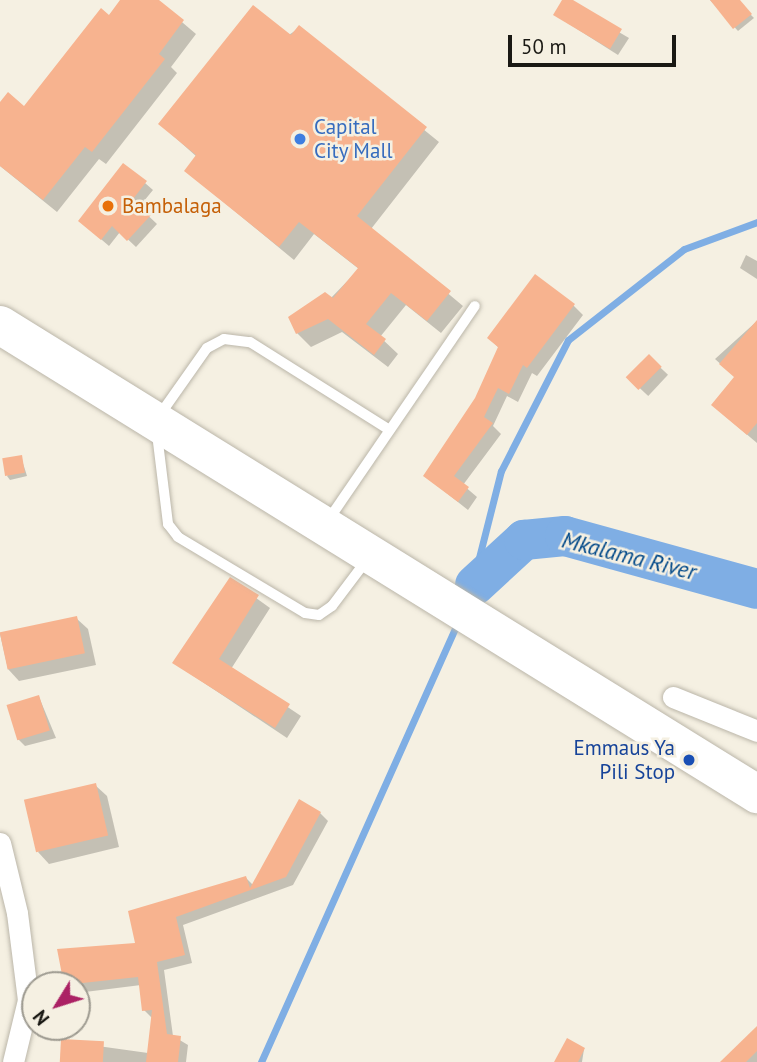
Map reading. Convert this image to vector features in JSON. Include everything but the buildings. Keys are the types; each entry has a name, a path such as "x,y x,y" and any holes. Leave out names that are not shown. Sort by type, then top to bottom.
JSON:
{"highway":[{"path":"0,326 500,631 757,793"}],"street":[{"path":"673,696 757,731"},
{"path":"0,843 18,913 28,1000 13,1062"}],"lane":[{"path":"326,525 475,306"},
{"path":"372,553 319,615 305,613 178,537 168,524 155,421 207,348 224,339 250,342 390,430"}],"waterway":[{"path":"468,601 501,471 568,340 684,249 757,222"},
{"name":"Mkalama River","path":"475,585 524,540 565,536 757,589"},
{"path":"261,1062 458,621"}],"place":[{"name":"Capital City Mall","path":"300,139"},
{"name":"Bambalaga","path":"108,206"},
{"name":"Emmaus Ya Pili Stop","path":"689,760"}]}
